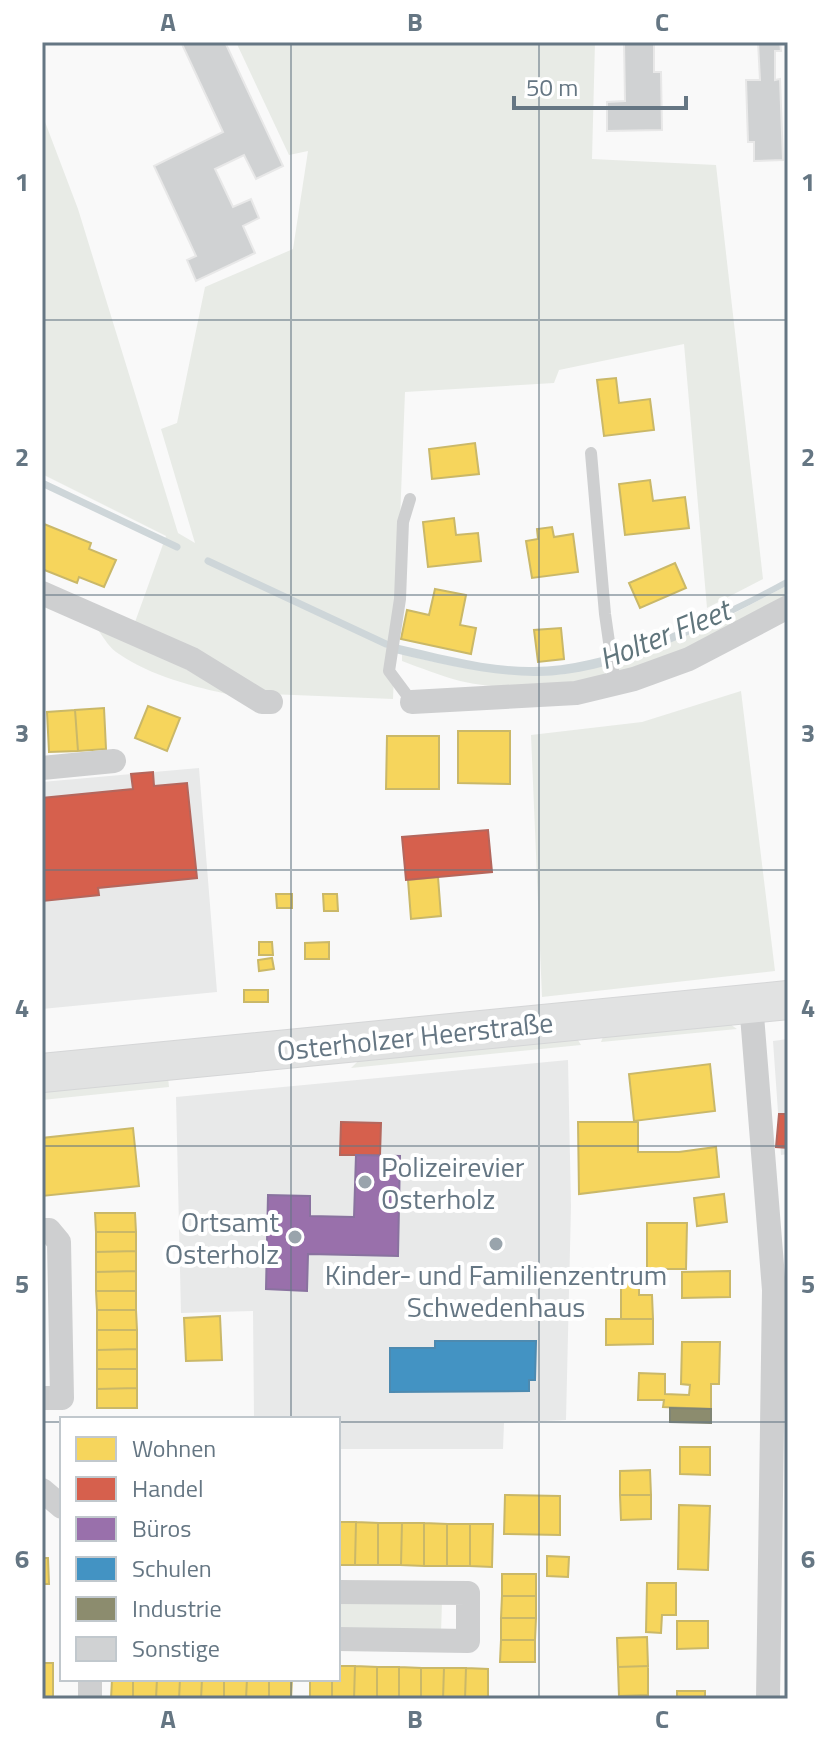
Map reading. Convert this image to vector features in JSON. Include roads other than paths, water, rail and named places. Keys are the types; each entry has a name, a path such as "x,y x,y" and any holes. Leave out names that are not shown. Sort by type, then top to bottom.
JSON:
{"main road":[{"name":"Osterholzer Heerstraße","path":"42,1073 770,1001"}],"street":[{"path":"42,593 192,659 262,702 271,702"},
{"path":"412,702 576,693 614,676 689,659 788,607"},
{"path":"42,768 114,761"},
{"path":"768,1699 774,1290 770,1001"},
{"path":"42,1230 49,1230 59,1242 62,1398 42,1398"},
{"path":"42,1490 60,1505"},
{"path":"340,1592 468,1593 468,1641 340,1639"}],"lane":[{"path":"591,453 614,676"},
{"path":"410,499 403,522 400,599 389,671 412,702"}],"waterway":[{"name":"Holter Fleet","path":"42,483 177,547"},
{"name":"Holter Fleet","path":"208,561 386,644"}],"place":[{"name":"Polizeirevier Osterholz","path":"365,1182"},
{"name":"Ortsamt Osterholz","path":"295,1237"},
{"name":"Kinder- und Familienzentrum Schwedenhaus","path":"496,1244"}]}
